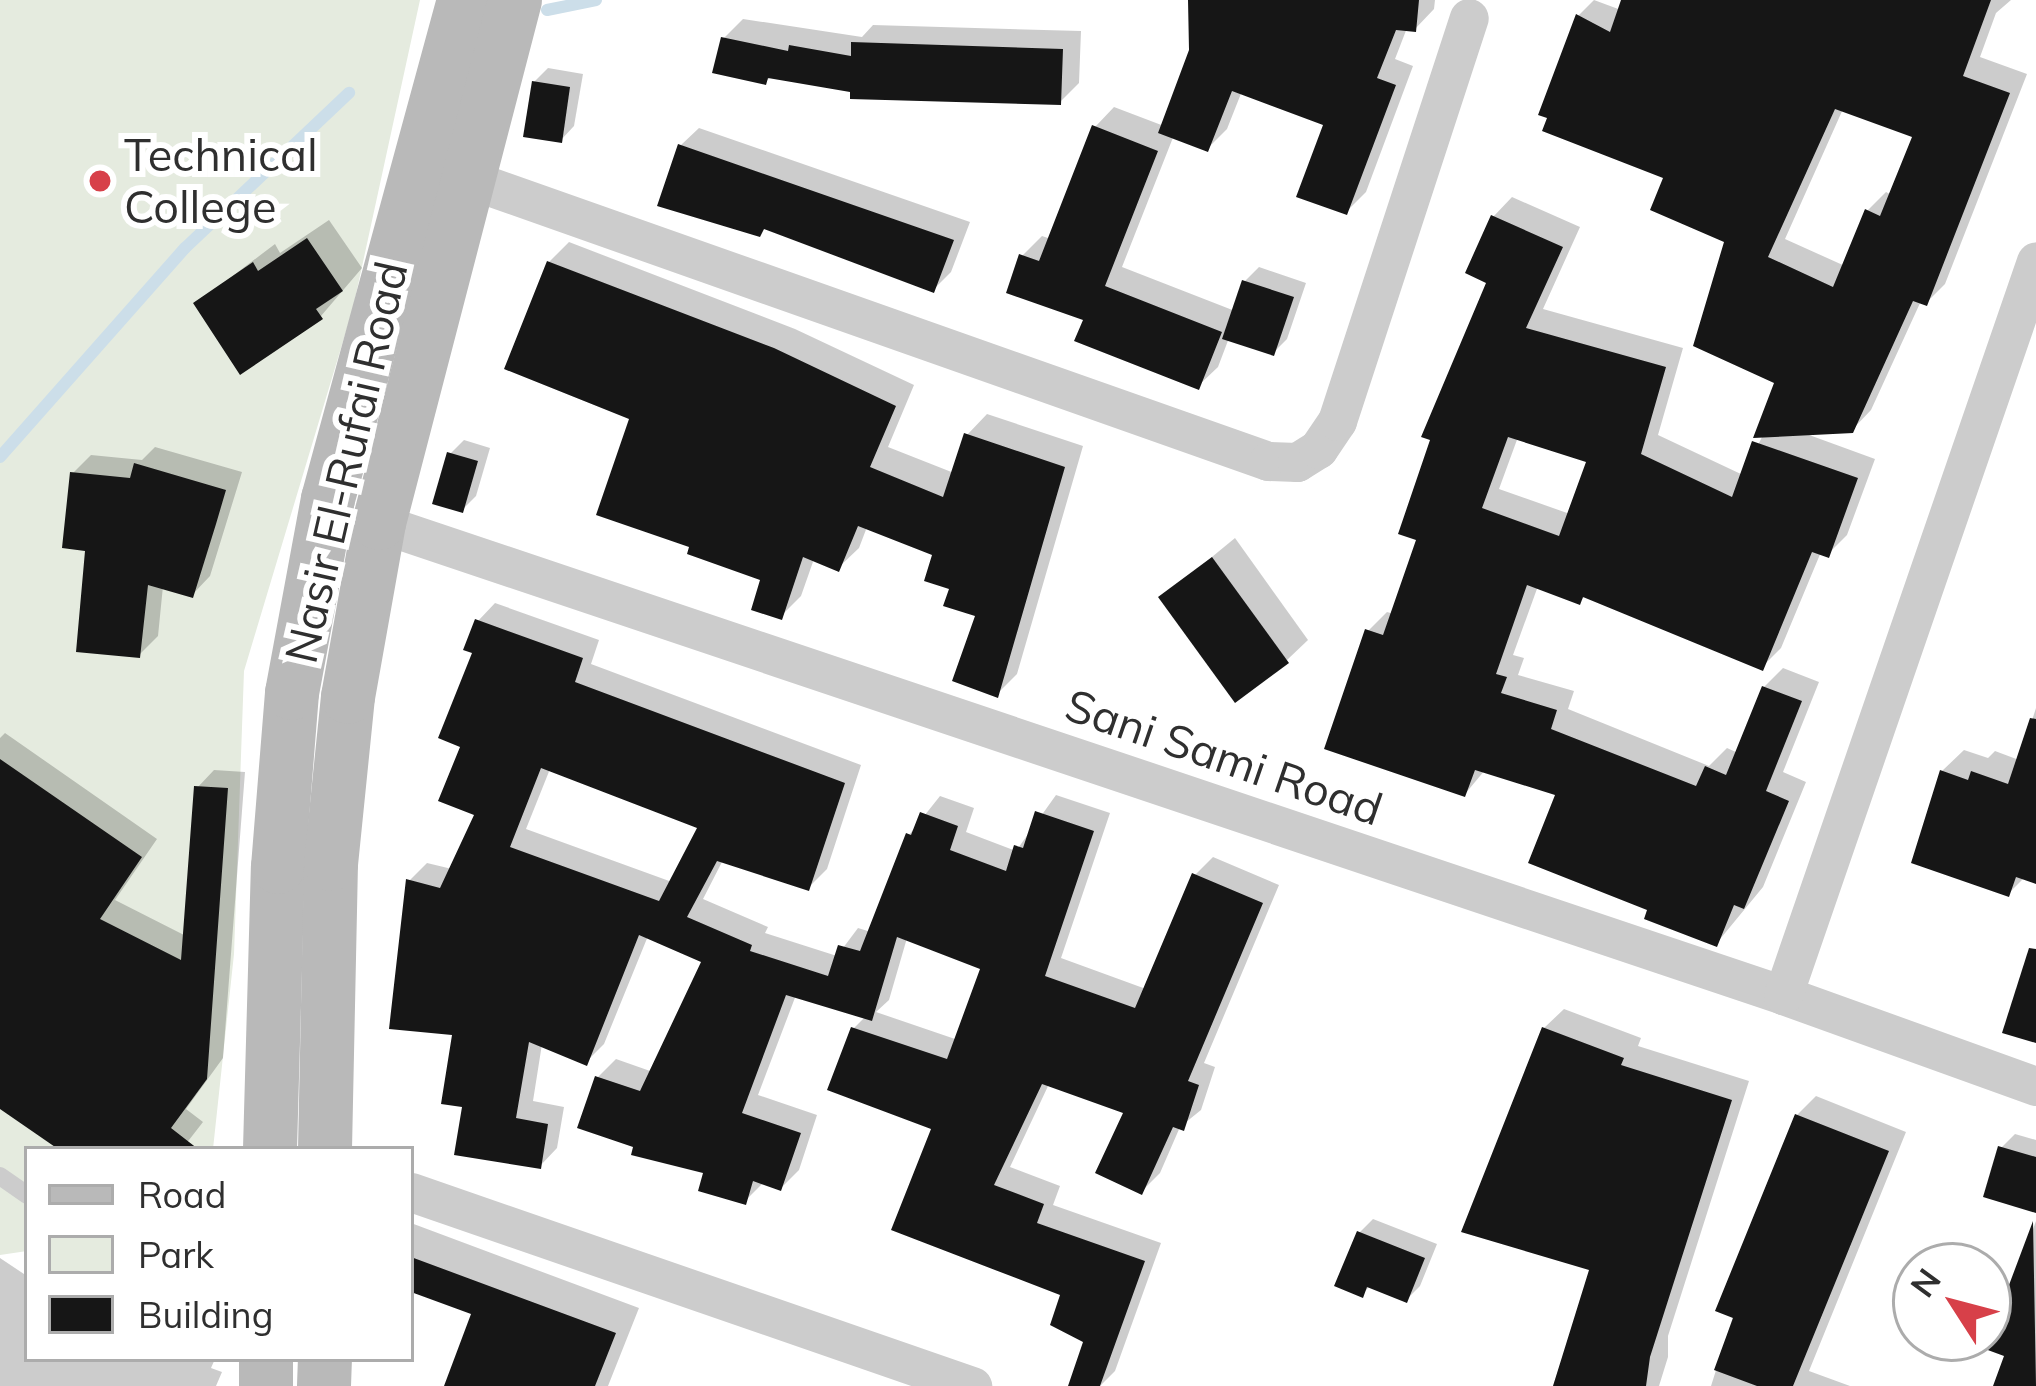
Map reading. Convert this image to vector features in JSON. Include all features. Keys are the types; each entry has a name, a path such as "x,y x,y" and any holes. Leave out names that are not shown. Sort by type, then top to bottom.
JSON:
{"main road":[{"name":"Nasir El-Rufai Road","path":"271,1146 278,867 292,693 328,499 464,0"},
{"name":"Nasir El-Rufai Road","path":"326,1146 332,864 349,697 379,523 515,0"}],"street":[{"path":"466,178 1268,461 1297,462 1318,449 1337,421 1468,18"},
{"path":"1783,995 2036,261"},
{"name":"Sani Sami Road","path":"379,523 1783,995 2036,1086"},
{"path":"414,1193 973,1386"}],"green space":[{"path":"0,0 420,0 353,308 244,671 234,954 213,1146 24,1146 24,1251 0,1255"}],"building":[{"path":"1188,0 1419,0 1416,32 1396,30 1377,78 1396,85 1347,215 1296,197 1323,125 1232,91 1208,152 1158,133 1189,50"},
{"path":"1621,0 1991,0 1963,76 2010,93 1927,306 1913,301 1853,433 1753,438 1774,383 1693,346 1724,242 1650,210 1663,178 1542,131 1547,118 1538,115 1576,14 1610,32","holes":["1835,109 1912,137 1880,216 1865,209 1833,287 1768,257"]},
{"path":"721,37 788,51 789,45 851,56 851,42 1063,49 1061,105 850,99 850,92 768,78 766,85 712,73"},
{"path":"532,81 570,87 562,143 523,137"},
{"path":"1092,125 1158,151 1105,286 1222,332 1199,390 1074,341 1083,320 1006,293 1019,254 1039,261"},
{"path":"678,144 954,240 934,293 764,229 760,237 657,206"},
{"path":"1491,215 1563,247 1526,328 1666,367 1641,454 1732,497 1752,441 1858,478 1829,558 1812,552 1763,671 1583,597 1580,605 1527,585 1496,674 1507,677 1501,693 1557,710 1551,729 1696,786 1705,766 1726,775 1762,686 1802,701 1766,791 1789,801 1744,909 1734,905 1717,947 1644,919 1647,910 1528,863 1555,795 1475,770 1465,797 1324,749 1365,629 1383,635 1416,540 1398,534 1430,440 1421,437 1486,283 1465,273","holes":["1508,437 1586,462 1559,536 1482,508"]},
{"path":"307,238 343,291 316,309 323,319 240,375 193,303 253,262 258,271"},
{"path":"547,261 774,348 896,406 870,467 943,497 964,433 1065,467 998,698 952,681 975,616 943,606 949,589 924,581 932,555 858,526 839,572 803,557 782,620 751,610 760,580 687,554 689,547 596,515 629,419 504,369"},
{"path":"1242,280 1294,297 1274,356 1222,339"},
{"path":"447,452 478,461 463,513 432,504"},
{"path":"134,463 226,490 216,524 193,598 148,585 140,658 76,652 85,551 62,548 70,472 130,478"},
{"path":"1212,557 1289,663 1235,703 1158,597"},
{"path":"475,619 583,658 575,682 845,783 809,891 717,861 687,917 752,945 750,951 828,976 838,945 860,951 906,833 911,835 920,812 958,826 950,850 1006,871 1014,845 1023,848 1035,811 1094,831 1045,976 1135,1008 1192,873 1263,903 1188,1081 1199,1085 1184,1131 1173,1127 1142,1195 1095,1173 1123,1113 1042,1084 994,1185 1044,1204 1037,1223 1145,1261 1100,1386 1068,1386 1083,1342 1050,1325 1060,1295 891,1230 931,1129 827,1090 851,1027 947,1059 980,969 897,937 872,1021 786,995 742,1113 801,1133 781,1191 753,1181 746,1205 698,1191 703,1173 631,1155 633,1147 577,1128 595,1076 640,1091 701,962 639,935 587,1066 529,1042 516,1118 548,1124 541,1169 454,1155 462,1107 441,1104 452,1035 389,1029 406,879 440,888 474,815 438,801 460,747 438,738 472,653 463,650","holes":["541,768 697,828 659,901 510,847"]},
{"path":"2030,718 2036,719 2036,884 2016,877 2009,897 1911,863 1940,770 1968,780 1971,771 2008,784"},
{"path":"0,759 142,857 100,919 181,960 194,786 228,788 207,1079 171,1128 194,1146 54,1146 0,1109"},
{"path":"2029,948 2036,949 2036,1043 2002,1033"},
{"path":"1542,1027 1624,1058 1621,1065 1732,1100 1650,1357 1646,1386 1553,1386 1589,1270 1461,1232"},
{"path":"1795,1114 1889,1151 1793,1386 1757,1386 1714,1370 1733,1318 1715,1311"},
{"path":"1998,1146 2036,1157 2036,1213 1983,1197"},
{"path":"2033,1221 2036,1386 1993,1386 2002,1362 2012,1362 2012,1277"},
{"path":"1357,1231 1425,1258 1407,1303 1367,1287 1363,1298 1334,1286"},
{"path":"414,1258 616,1333 595,1386 444,1386 471,1314 414,1293"}],"waterway":[{"path":"547,10 596,0"},
{"path":"0,457 185,248 349,93"}],"place":[{"name":"Technical College","path":"100,181"}]}
